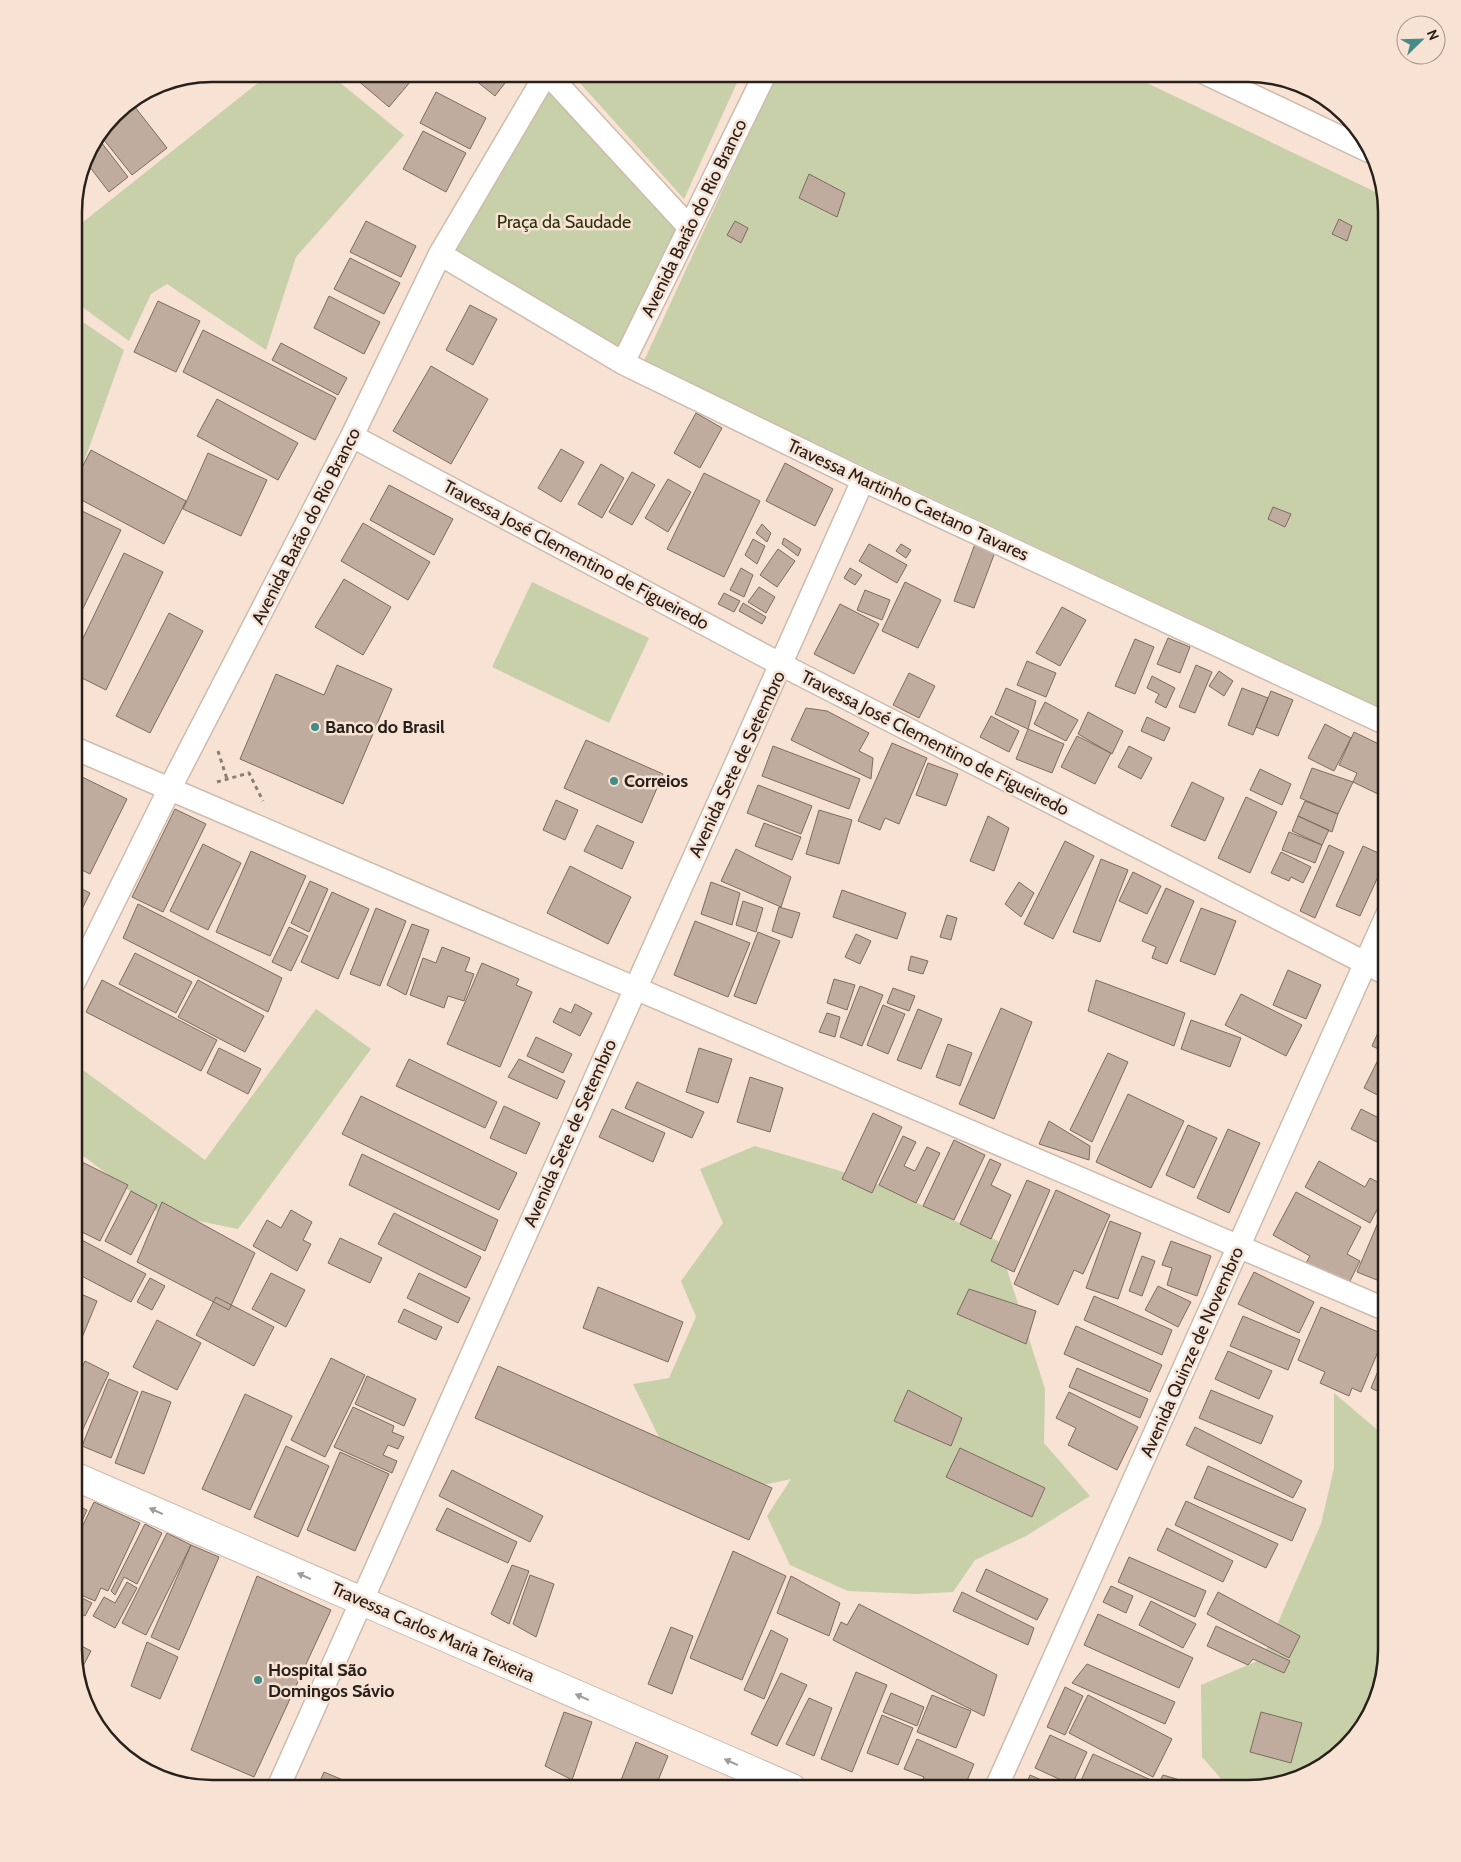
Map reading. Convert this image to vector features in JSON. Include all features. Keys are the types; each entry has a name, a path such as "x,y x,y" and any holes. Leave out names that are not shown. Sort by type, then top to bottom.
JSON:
{"street":[{"name":"Avenida Barão do Rio Branco","path":"82,965 170,788 352,436 440,254 542,82"},
{"path":"555,82 689,227"},
{"name":"Avenida Barão do Rio Branco","path":"623,363 761,83"},
{"path":"1226,83 1361,147"},
{"name":"Travessa Martinho Caetano Tavares","path":"440,254 623,363 863,480 1378,720"},
{"name":"Travessa José Clementino de Figueiredo","path":"352,436 782,665 1378,970"},
{"name":"Avenida Sete de Setembro","path":"282,1780 634,988 782,665 863,480"},
{"path":"83,752 1378,1306"},
{"name":"Avenida Quinze de Novembro","path":"1000,1780 1378,935"},
{"name":"Travessa Carlos Maria Teixeira","path":"82,1480 774,1780"}],"path":[{"path":"215,743 227,779"},
{"path":"212,783 249,773 266,808"}],"green space":[{"path":"339,82 404,135 296,257 266,350 167,284 151,294 129,341 83,307 83,222 258,83"},
{"name":"Praça da Saudade","path":"547,82 682,227 620,353 450,251"},
{"path":"579,82 737,83 684,199"},
{"path":"772,83 1147,83 1377,192 1378,707 643,363"},
{"path":"83,322 124,350 83,465"},
{"path":"532,582 649,638 609,723 492,667"},
{"path":"316,1009 371,1049 238,1229 159,1213 82,1155 82,1071 205,1160"},
{"path":"755,1146 837,1170 879,1185 998,1241 1045,1389 1044,1443 1090,1496 1026,1536 975,1560 953,1592 916,1594 848,1591 790,1565 767,1516 791,1479 690,1501 633,1384 669,1378 696,1317 681,1281 723,1223 700,1169"},
{"path":"1334,1393 1378,1430 1378,1658 1372,1692 1357,1722 1321,1758 1291,1773 1274,1777 1249,1780 1222,1780 1202,1757 1201,1685 1262,1659 1321,1524 1334,1468"}],"building":[{"path":"360,82 410,82 389,107"},
{"path":"478,82 506,82 495,96"},
{"path":"436,92 486,118 470,149 420,123"},
{"path":"135,108 167,148 132,175 104,140"},
{"path":"423,131 466,153 446,192 403,169"},
{"path":"102,143 128,177 109,192 90,168"},
{"path":"809,174 845,193 837,217 799,198"},
{"path":"1339,219 1352,226 1347,241 1332,234"},
{"path":"366,221 416,246 401,277 350,252"},
{"path":"735,221 748,228 741,243 727,235"},
{"path":"350,258 400,283 384,314 334,289"},
{"path":"329,296 380,322 364,354 314,328"},
{"path":"158,301 200,321 176,372 134,352"},
{"path":"470,305 497,319 473,365 446,350"},
{"path":"203,330 336,398 315,440 183,372"},
{"path":"281,343 347,378 338,395 272,360"},
{"path":"431,366 488,399 451,464 393,431"},
{"path":"217,399 298,443 278,480 197,436"},
{"path":"696,413 722,428 700,468 674,453"},
{"path":"561,449 584,462 561,502 538,488"},
{"path":"91,450 186,501 164,544 83,501 83,466"},
{"path":"208,453 267,480 241,536 183,509"},
{"path":"785,463 833,489 815,526 766,501"},
{"path":"601,464 624,478 602,518 578,504"},
{"path":"632,472 655,485 632,525 609,512"},
{"path":"704,473 760,501 724,577 667,549"},
{"path":"668,479 691,492 668,532 645,518"},
{"path":"389,485 453,519 434,555 370,520"},
{"path":"1273,507 1291,514 1285,527 1268,519"},
{"path":"83,511 121,530 83,609"},
{"path":"363,523 430,562 408,600 341,561"},
{"path":"762,524 771,533 767,542 756,533"},
{"path":"784,538 801,549 798,556 782,544"},
{"path":"753,539 765,546 757,564 745,555"},
{"path":"869,544 907,565 897,583 859,561"},
{"path":"901,544 911,550 906,558 896,551"},
{"path":"975,544 995,552 974,608 954,601"},
{"path":"778,549 795,561 777,587 760,575"},
{"path":"124,553 163,572 106,690 83,678 83,639"},
{"path":"741,568 753,575 744,597 730,590"},
{"path":"850,568 862,575 855,585 844,578"},
{"path":"344,579 391,607 363,655 315,627"},
{"path":"905,582 941,600 918,648 882,631"},
{"path":"759,587 775,597 766,613 748,602"},
{"path":"865,590 890,600 882,620 857,610"},
{"path":"724,593 740,601 734,612 718,604"},
{"path":"743,603 766,617 762,624 739,611"},
{"path":"840,604 879,624 854,674 814,654"},
{"path":"1062,607 1086,620 1060,666 1036,653"},
{"path":"169,613 203,631 150,733 116,716"},
{"path":"1168,638 1190,647 1180,673 1157,664"},
{"path":"1135,639 1154,647 1135,694 1115,686"},
{"path":"1027,661 1056,673 1046,697 1017,685"},
{"name":"Banco do Brasil","path":"337,665 392,689 343,804 240,759 276,674 324,695"},
{"path":"1196,665 1212,672 1195,713 1179,707"},
{"path":"1219,671 1233,681 1224,696 1209,686"},
{"path":"909,673 935,686 919,718 893,705"},
{"path":"1152,676 1175,688 1166,708 1155,702 1159,694 1147,688"},
{"path":"1006,688 1036,701 1028,729 995,714"},
{"path":"1242,688 1268,698 1253,735 1228,725"},
{"path":"1271,691 1293,700 1278,736 1256,727"},
{"path":"1045,702 1078,720 1066,741 1034,724"},
{"path":"806,708 827,711 869,733 859,751 873,758 871,779 791,740"},
{"path":"1088,712 1123,731 1112,754 1078,734"},
{"path":"991,716 1019,731 1009,752 980,737"},
{"path":"1147,717 1170,728 1164,741 1141,731"},
{"path":"1325,724 1351,738 1334,771 1308,758"},
{"path":"1028,729 1064,744 1052,773 1016,759"},
{"path":"1354,732 1378,744 1378,794 1353,782 1357,773 1339,765"},
{"path":"1077,736 1111,753 1095,784 1061,767"},
{"name":"Correios","path":"586,740 663,774 642,823 564,788"},
{"path":"892,743 927,758 899,824 885,818 880,830 858,821"},
{"path":"773,746 860,779 849,809 762,776"},
{"path":"1129,746 1152,758 1141,779 1118,767"},
{"path":"928,763 958,774 946,806 916,795"},
{"path":"1312,768 1353,782 1338,814 1300,798"},
{"path":"1260,769 1291,784 1282,805 1250,790"},
{"path":"83,777 127,799 90,874 83,870"},
{"path":"1192,782 1224,798 1205,841 1171,826"},
{"path":"758,785 812,806 801,834 747,813"},
{"path":"1246,797 1277,812 1250,873 1218,858"},
{"path":"556,800 578,810 565,840 543,830"},
{"path":"1305,801 1338,814 1332,832 1298,816"},
{"path":"175,809 206,824 163,912 132,897"},
{"path":"819,810 852,820 839,864 806,854"},
{"path":"988,816 1009,828 994,871 970,861"},
{"path":"1298,816 1329,830 1322,845 1292,831"},
{"path":"764,823 801,837 792,860 755,846"},
{"path":"597,825 634,842 622,869 584,851"},
{"path":"1289,832 1322,845 1315,863 1282,850"},
{"path":"1065,841 1094,856 1053,939 1024,924"},
{"path":"203,844 241,863 208,930 170,911"},
{"path":"1329,845 1344,852 1315,918 1300,911"},
{"path":"1363,846 1378,853 1378,877 1360,916 1336,906"},
{"path":"736,849 791,877 781,907 721,881"},
{"path":"251,851 306,876 270,956 216,932"},
{"path":"1281,852 1311,867 1303,883 1291,877 1289,881 1271,873"},
{"path":"1101,859 1128,870 1100,942 1073,932"},
{"path":"570,866 631,897 608,944 547,913"},
{"path":"1133,872 1161,886 1147,914 1119,901"},
{"path":"310,881 328,889 309,932 291,923"},
{"path":"711,882 740,893 732,925 701,914"},
{"path":"1019,882 1034,893 1021,917 1005,904"},
{"path":"1166,888 1194,901 1167,964 1152,958 1156,947 1142,941"},
{"path":"83,889 90,893 83,908"},
{"path":"842,890 906,913 897,939 833,917"},
{"path":"332,892 369,909 338,979 301,962"},
{"path":"743,901 763,908 756,932 736,925"},
{"path":"138,904 282,978 268,1012 123,938"},
{"path":"779,907 800,913 792,938 772,931"},
{"path":"376,908 406,921 380,986 350,974"},
{"path":"1201,908 1236,921 1215,975 1180,961"},
{"path":"947,915 957,918 951,940 940,937"},
{"path":"695,921 750,943 728,997 674,975"},
{"path":"412,924 429,930 406,995 387,985"},
{"path":"289,927 308,936 291,971 272,962"},
{"path":"758,932 780,941 756,1004 734,996"},
{"path":"856,934 871,941 860,964 845,957"},
{"path":"442,947 470,958 465,971 474,974 464,1001 448,996 444,1008 410,995 423,958 436,963"},
{"path":"135,953 192,982 176,1013 119,984"},
{"path":"911,956 928,961 923,974 908,970"},
{"path":"482,963 519,979 516,985 532,992 500,1067 447,1044"},
{"path":"1288,970 1321,985 1306,1019 1273,1005"},
{"path":"834,979 855,985 847,1010 827,1003"},
{"path":"102,980 217,1040 201,1071 86,1012"},
{"path":"198,980 264,1016 245,1052 178,1017"},
{"path":"1096,980 1185,1013 1174,1046 1088,1011"},
{"path":"860,986 883,995 862,1046 840,1037"},
{"path":"893,988 915,996 909,1011 887,1003"},
{"path":"1241,994 1302,1025 1286,1056 1225,1025"},
{"path":"575,1004 592,1013 580,1036 553,1022 560,1008 571,1013"},
{"path":"883,1005 905,1014 888,1054 867,1045"},
{"path":"1001,1008 1032,1022 994,1119 959,1104"},
{"path":"918,1009 942,1019 921,1069 897,1060"},
{"path":"827,1013 840,1017 835,1037 819,1032"},
{"path":"1191,1020 1241,1038 1230,1067 1181,1049"},
{"path":"1378,1032 1378,1049 1372,1046"},
{"path":"536,1037 572,1054 563,1073 527,1056"},
{"path":"948,1044 972,1053 960,1086 936,1077"},
{"path":"219,1048 261,1069 248,1094 207,1073"},
{"path":"699,1048 732,1059 718,1103 686,1092"},
{"path":"1108,1053 1128,1062 1092,1142 1070,1130"},
{"path":"409,1059 497,1102 485,1128 396,1086"},
{"path":"519,1059 565,1081 557,1099 508,1077"},
{"path":"1378,1060 1378,1095 1364,1088"},
{"path":"750,1077 783,1088 770,1132 737,1122"},
{"path":"637,1082 704,1112 692,1138 625,1108"},
{"path":"1128,1094 1184,1121 1151,1188 1096,1162"},
{"path":"361,1096 517,1173 499,1210 342,1134"},
{"path":"504,1106 540,1123 526,1154 490,1138"},
{"path":"612,1109 665,1133 653,1162 599,1137"},
{"path":"1361,1109 1378,1118 1378,1142 1351,1129"},
{"path":"873,1113 902,1127 872,1193 842,1179"},
{"path":"1049,1121 1090,1146 1089,1160 1039,1144"},
{"path":"1188,1125 1217,1138 1194,1188 1166,1175"},
{"path":"1228,1129 1260,1143 1229,1213 1197,1198"},
{"path":"903,1136 916,1142 904,1166 915,1171 927,1147 940,1153 916,1203 879,1185"},
{"path":"954,1140 985,1155 954,1220 923,1206"},
{"path":"362,1154 498,1220 485,1251 349,1185"},
{"path":"990,1159 1001,1164 991,1185 1011,1195 991,1239 960,1224"},
{"path":"1319,1161 1365,1187 1370,1178 1378,1182 1378,1208 1370,1223 1305,1187"},
{"path":"82,1162 128,1185 100,1241 82,1232"},
{"path":"1027,1180 1050,1190 1014,1272 991,1261"},
{"path":"1056,1190 1110,1215 1083,1274 1074,1270 1058,1305 1014,1284"},
{"path":"131,1191 157,1205 131,1255 105,1241"},
{"path":"1296,1192 1361,1227 1347,1254 1360,1261 1348,1285 1306,1263 1310,1256 1273,1235"},
{"path":"162,1202 255,1253 229,1310 137,1262"},
{"path":"291,1210 312,1222 303,1240 311,1244 297,1271 253,1246 267,1220 281,1228"},
{"path":"394,1213 481,1257 466,1288 378,1244"},
{"path":"1110,1221 1141,1233 1118,1299 1086,1288"},
{"path":"1378,1223 1378,1280 1357,1272"},
{"path":"340,1238 382,1258 370,1283 328,1263"},
{"path":"82,1240 146,1274 131,1302 82,1276"},
{"path":"1171,1241 1211,1256 1197,1296 1167,1285 1172,1268 1162,1265"},
{"path":"1142,1256 1155,1261 1142,1296 1129,1291"},
{"path":"1254,1272 1314,1302 1299,1333 1238,1304"},
{"path":"271,1273 305,1290 286,1327 252,1309"},
{"path":"419,1273 470,1298 458,1323 407,1298"},
{"path":"150,1278 165,1286 152,1310 137,1302"},
{"path":"1158,1286 1191,1302 1178,1327 1145,1310"},
{"path":"598,1287 683,1322 668,1362 583,1328"},
{"path":"969,1289 1036,1311 1026,1344 957,1314"},
{"path":"82,1295 97,1301 82,1337"},
{"path":"1094,1296 1172,1330 1162,1355 1084,1320"},
{"path":"216,1297 274,1327 254,1366 196,1335"},
{"path":"1321,1307 1378,1332 1378,1352 1361,1392 1352,1388 1349,1396 1320,1383 1325,1372 1298,1360"},
{"path":"404,1309 442,1327 436,1340 398,1322"},
{"path":"1243,1316 1300,1340 1288,1370 1230,1346"},
{"path":"157,1320 201,1343 177,1390 133,1367"},
{"path":"1076,1326 1162,1365 1150,1392 1064,1354"},
{"path":"1228,1351 1272,1371 1259,1399 1215,1379"},
{"path":"331,1358 365,1375 325,1457 291,1440"},
{"path":"85,1361 109,1373 82,1431 82,1367"},
{"path":"498,1366 772,1488 749,1540 475,1418"},
{"path":"1077,1368 1148,1399 1140,1418 1069,1387"},
{"path":"1378,1371 1378,1392 1371,1388"},
{"path":"367,1376 416,1399 404,1426 355,1404"},
{"path":"109,1379 138,1392 111,1458 82,1446"},
{"path":"908,1390 962,1418 951,1446 894,1421"},
{"path":"1211,1390 1273,1416 1261,1444 1199,1418"},
{"path":"142,1391 171,1402 144,1474 115,1463"},
{"path":"1069,1392 1138,1427 1117,1470 1068,1445 1076,1428 1056,1418"},
{"path":"245,1394 292,1416 250,1510 202,1489"},
{"path":"353,1407 394,1426 392,1432 404,1437 398,1449 388,1445 383,1455 397,1461 392,1473 334,1447"},
{"path":"1195,1427 1302,1481 1293,1498 1186,1445"},
{"path":"286,1446 329,1466 298,1537 254,1517"},
{"path":"960,1448 1045,1488 1032,1517 946,1477"},
{"path":"340,1452 389,1474 355,1551 307,1530"},
{"path":"1208,1466 1306,1509 1292,1541 1194,1498"},
{"path":"452,1470 543,1516 530,1542 439,1496"},
{"path":"1186,1501 1278,1544 1266,1568 1175,1525"},
{"path":"94,1502 140,1523 108,1591 101,1588 95,1601 82,1595 82,1527"},
{"path":"82,1508 87,1510 82,1521"},
{"path":"447,1508 517,1542 508,1563 436,1530"},
{"path":"145,1524 162,1533 137,1584 124,1577 115,1595 111,1591"},
{"path":"1167,1528 1233,1561 1223,1582 1157,1550"},
{"path":"167,1533 191,1545 146,1635 122,1623"},
{"path":"191,1545 219,1557 179,1650 151,1637"},
{"path":"733,1551 786,1576 742,1680 690,1658"},
{"path":"1129,1557 1206,1591 1195,1617 1118,1582"},
{"path":"512,1565 529,1571 509,1624 491,1614"},
{"path":"986,1569 1048,1599 1037,1620 976,1591"},
{"path":"530,1575 554,1584 536,1637 513,1624"},
{"name":"Hospital São Domingos Sávio","path":"257,1576 331,1610 254,1777 191,1750"},
{"path":"791,1576 840,1603 829,1636 777,1613"},
{"path":"127,1582 137,1588 115,1628 93,1616 104,1597 115,1603"},
{"path":"1111,1586 1133,1596 1126,1613 1103,1602"},
{"path":"962,1592 1034,1628 1028,1645 953,1611"},
{"path":"1218,1592 1300,1636 1289,1658 1207,1614"},
{"path":"82,1598 92,1603 85,1616 82,1614"},
{"path":"1151,1601 1196,1624 1183,1648 1139,1625"},
{"path":"859,1604 997,1675 984,1716 833,1640 841,1622 847,1625"},
{"path":"1098,1614 1193,1658 1179,1688 1084,1645"},
{"path":"1216,1626 1290,1661 1284,1673 1253,1659 1248,1665 1207,1646"},
{"path":"671,1627 693,1636 672,1694 648,1684"},
{"path":"771,1630 788,1639 764,1699 744,1690"},
{"path":"147,1642 178,1657 160,1699 131,1686"},
{"path":"82,1646 91,1651 84,1665"},
{"path":"1087,1664 1175,1702 1165,1724 1072,1683"},
{"path":"856,1672 887,1685 852,1772 821,1759"},
{"path":"781,1673 807,1685 777,1746 751,1734"},
{"path":"1065,1687 1083,1696 1065,1735 1047,1727"},
{"path":"891,1693 924,1707 917,1726 883,1712"},
{"path":"932,1695 971,1711 956,1748 917,1732"},
{"path":"1088,1695 1172,1739 1153,1777 1069,1733"},
{"path":"809,1698 832,1708 814,1756 786,1744"},
{"path":"564,1712 592,1722 572,1780 545,1766"},
{"path":"1261,1712 1302,1723 1291,1763 1250,1752"},
{"path":"882,1715 913,1728 898,1765 867,1753"},
{"path":"1050,1735 1087,1752 1074,1780 1061,1780 1035,1768"},
{"path":"917,1739 974,1764 967,1780 923,1780 924,1777 904,1769"},
{"path":"636,1742 668,1756 658,1780 621,1780"},
{"path":"1093,1754 1151,1780 1081,1780"},
{"path":"324,1772 343,1780 320,1780"},
{"path":"1030,1775 1042,1780 1028,1780"},
{"path":"1163,1775 1180,1780 1160,1780"}],"place":[{"name":"Banco do Brasil","path":"315,727"},
{"name":"Correios","path":"614,781"},
{"name":"Hospital São Domingos Sávio","path":"258,1680"}]}
